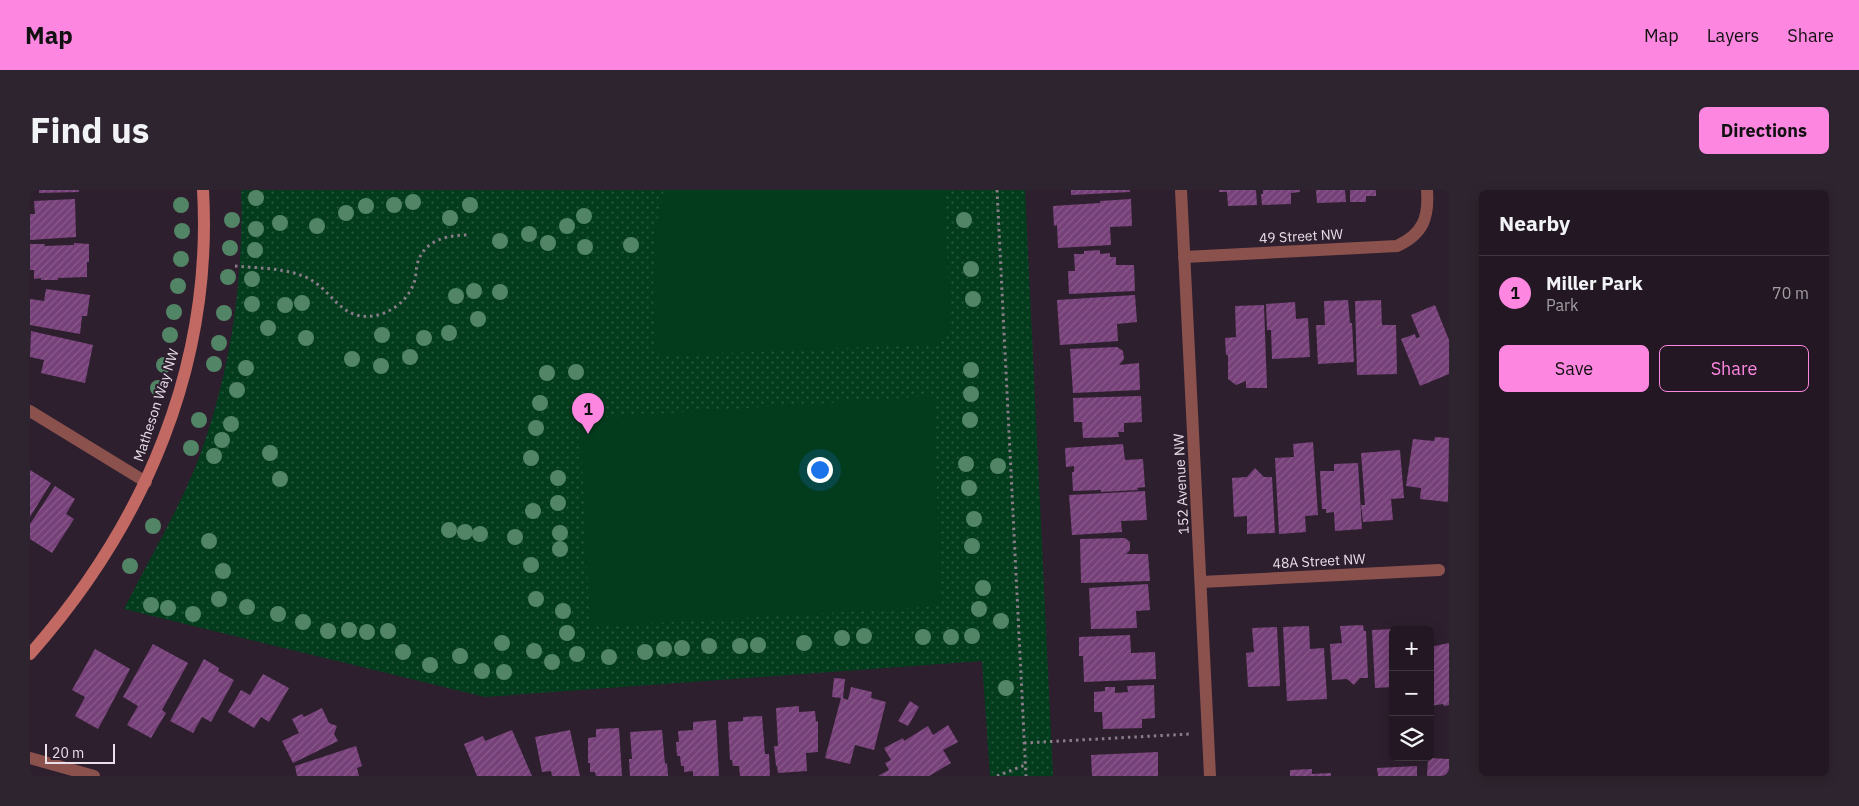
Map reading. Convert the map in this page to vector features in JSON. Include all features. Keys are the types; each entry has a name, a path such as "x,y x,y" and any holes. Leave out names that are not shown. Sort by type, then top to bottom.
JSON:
{"street":[{"name":"Matheson Way NW","path":"30,654 63,616 102,562 146,482 161,445 191,351 200,302 203,255 203,190"},
{"name":"152 Avenue NW","path":"1181,190 1210,776"},
{"name":"49 Street NW","path":"1184,257 1397,246 1415,235 1426,216 1428,190"},
{"path":"30,412 146,482"},
{"name":"48A Street NW","path":"1201,582 1439,570"},
{"path":"30,758 94,776"}],"path":[{"path":"997,190 1026,776"},
{"path":"235,266 288,272 305,277 314,282 345,311 359,315 377,315 399,305 406,297 414,283 420,257 432,243 450,236 469,235"},
{"path":"1024,743 1208,733"},
{"path":"997,776 1025,766"}],"green space":[{"path":"241,190 1025,190 1053,776 990,776 982,661 485,697 124,609 189,482 218,397 226,363 237,294 240,260"},
{"path":"664,190 944,190 951,328 938,344 655,356 653,285 656,227"},
{"path":"933,396 942,606 590,627 580,419"}],"building":[{"path":"39,190 79,190 79,192 39,193"},
{"path":"1071,190 1130,190 1130,192 1071,195"},
{"path":"1219,190 1256,190 1257,205 1228,206 1227,192 1219,192"},
{"path":"1263,190 1300,190 1300,192 1291,193 1291,204 1262,205 1261,194 1263,194"},
{"path":"1316,190 1345,190 1346,202 1317,203"},
{"path":"1350,190 1376,190 1376,196 1366,196 1366,202 1350,202"},
{"path":"75,199 76,237 30,240 30,214 35,214 34,201"},
{"path":"1131,199 1132,226 1110,227 1111,245 1058,248 1057,225 1054,226 1053,206"},
{"path":"74,243 89,244 87,277 58,278 58,280 34,279 34,270 30,270 30,244 45,244 44,246 74,245"},
{"path":"1100,250 1100,254 1110,253 1110,257 1116,257 1116,265 1134,265 1135,291 1069,294 1068,271 1075,271 1074,254 1084,254 1084,251"},
{"path":"46,289 90,295 87,316 82,316 80,334 30,325 30,299 44,301"},
{"path":"1135,295 1137,322 1117,324 1118,341 1060,345 1057,300"},
{"path":"1348,300 1350,323 1352,323 1354,362 1318,364 1316,325 1325,325 1324,301"},
{"path":"1381,300 1382,325 1396,325 1397,374 1357,375 1355,301"},
{"path":"1295,302 1296,319 1308,318 1310,357 1272,359 1271,330 1267,330 1266,304"},
{"path":"1264,305 1267,388 1246,388 1246,381 1236,385 1228,379 1228,355 1226,355 1225,338 1236,337 1235,306"},
{"path":"1435,305 1449,340 1449,374 1420,386 1401,339 1415,334 1416,338 1420,337 1411,315"},
{"path":"31,331 93,345 85,383 41,373 44,360 30,357"},
{"path":"1117,347 1123,351 1124,359 1119,365 1139,363 1140,390 1073,393 1070,349"},
{"path":"1141,396 1142,422 1124,423 1124,432 1118,432 1119,437 1083,438 1082,422 1074,422 1073,398"},
{"path":"1435,437 1449,438 1448,502 1420,499 1421,488 1406,486 1413,439 1434,441"},
{"path":"1313,442 1318,515 1305,516 1306,532 1279,534 1275,458 1294,457 1293,444"},
{"path":"1123,444 1125,460 1143,459 1145,487 1137,488 1138,490 1073,491 1072,472 1074,472 1074,466 1066,467 1065,448"},
{"path":"1400,450 1404,498 1391,499 1393,520 1363,522 1361,505 1365,505 1361,453"},
{"path":"1358,463 1362,529 1335,531 1334,512 1326,513 1326,509 1322,509 1320,471 1334,471 1334,464"},
{"path":"1255,468 1264,477 1272,477 1275,533 1247,534 1247,516 1234,517 1232,478 1247,477"},
{"path":"30,470 51,483 30,517"},
{"path":"55,486 75,499 66,514 74,519 52,553 30,539 30,524"},
{"path":"1145,491 1147,520 1121,521 1122,532 1072,535 1069,495"},
{"path":"1125,538 1130,542 1130,550 1126,554 1148,554 1150,581 1081,583 1080,539"},
{"path":"1148,584 1150,610 1136,611 1137,628 1091,629 1089,588"},
{"path":"1363,625 1364,631 1366,631 1368,678 1360,678 1354,685 1347,679 1332,680 1330,644 1342,643 1340,626"},
{"path":"1309,626 1310,649 1324,648 1327,699 1287,701 1283,627"},
{"path":"1277,627 1280,686 1248,687 1246,653 1254,652 1252,628"},
{"path":"1389,629 1389,687 1375,688 1372,630"},
{"path":"1130,635 1131,653 1155,652 1156,679 1084,682 1083,656 1079,656 1079,637"},
{"path":"1449,643 1449,705 1434,705 1434,646"},
{"path":"153,644 188,663 162,710 166,713 151,738 127,725 138,706 123,697"},
{"path":"95,649 130,669 98,729 75,716 85,697 72,690"},
{"path":"204,659 219,668 218,671 234,680 211,722 202,717 193,733 170,721"},
{"path":"263,674 289,688 269,722 261,717 254,728 228,712 241,690 250,695"},
{"path":"834,678 845,679 843,698 848,700 851,687 872,692 871,698 886,702 874,750 855,745 850,764 825,758 841,698 832,697"},
{"path":"1154,685 1155,718 1142,719 1142,728 1103,729 1102,712 1094,712 1094,692 1105,691 1105,687 1115,687 1115,693 1128,692 1127,686"},
{"path":"910,701 919,707 908,726 898,721"},
{"path":"799,706 799,712 815,711 816,722 818,721 818,752 806,753 807,771 778,773 774,746 778,746 776,708"},
{"path":"322,708 329,723 337,726 334,734 338,741 293,763 282,741 299,733 292,719 302,714 304,717"},
{"path":"762,716 765,754 769,754 770,776 740,776 739,766 733,766 732,760 730,760 728,722 743,721 743,717"},
{"path":"716,720 719,776 693,776 693,771 684,772 680,756 677,756 676,742 679,742 678,731 693,730 693,722"},
{"path":"948,725 958,742 943,750 951,763 929,776 878,776 889,770 885,763 891,760 884,748 903,738 904,741 928,726 933,735"},
{"path":"619,728 622,776 596,776 595,772 590,772 590,763 588,763 588,738 596,737 596,729"},
{"path":"512,730 532,776 477,776 464,744 483,736 485,741"},
{"path":"570,730 580,776 552,776 551,771 542,772 535,737"},
{"path":"662,730 668,776 630,776 629,759 632,759 630,732"},
{"path":"356,746 362,766 357,768 359,776 297,776 295,766"},
{"path":"1158,752 1158,776 1092,776 1091,755"},
{"path":"1434,758 1449,759 1449,776 1427,776 1428,761 1434,761"},
{"path":"1417,766 1417,776 1378,776 1377,768"},
{"path":"1312,769 1312,774 1331,773 1331,776 1290,776 1290,770"}],"place":[{"name":"Miller Park","path":"588,434"}]}
